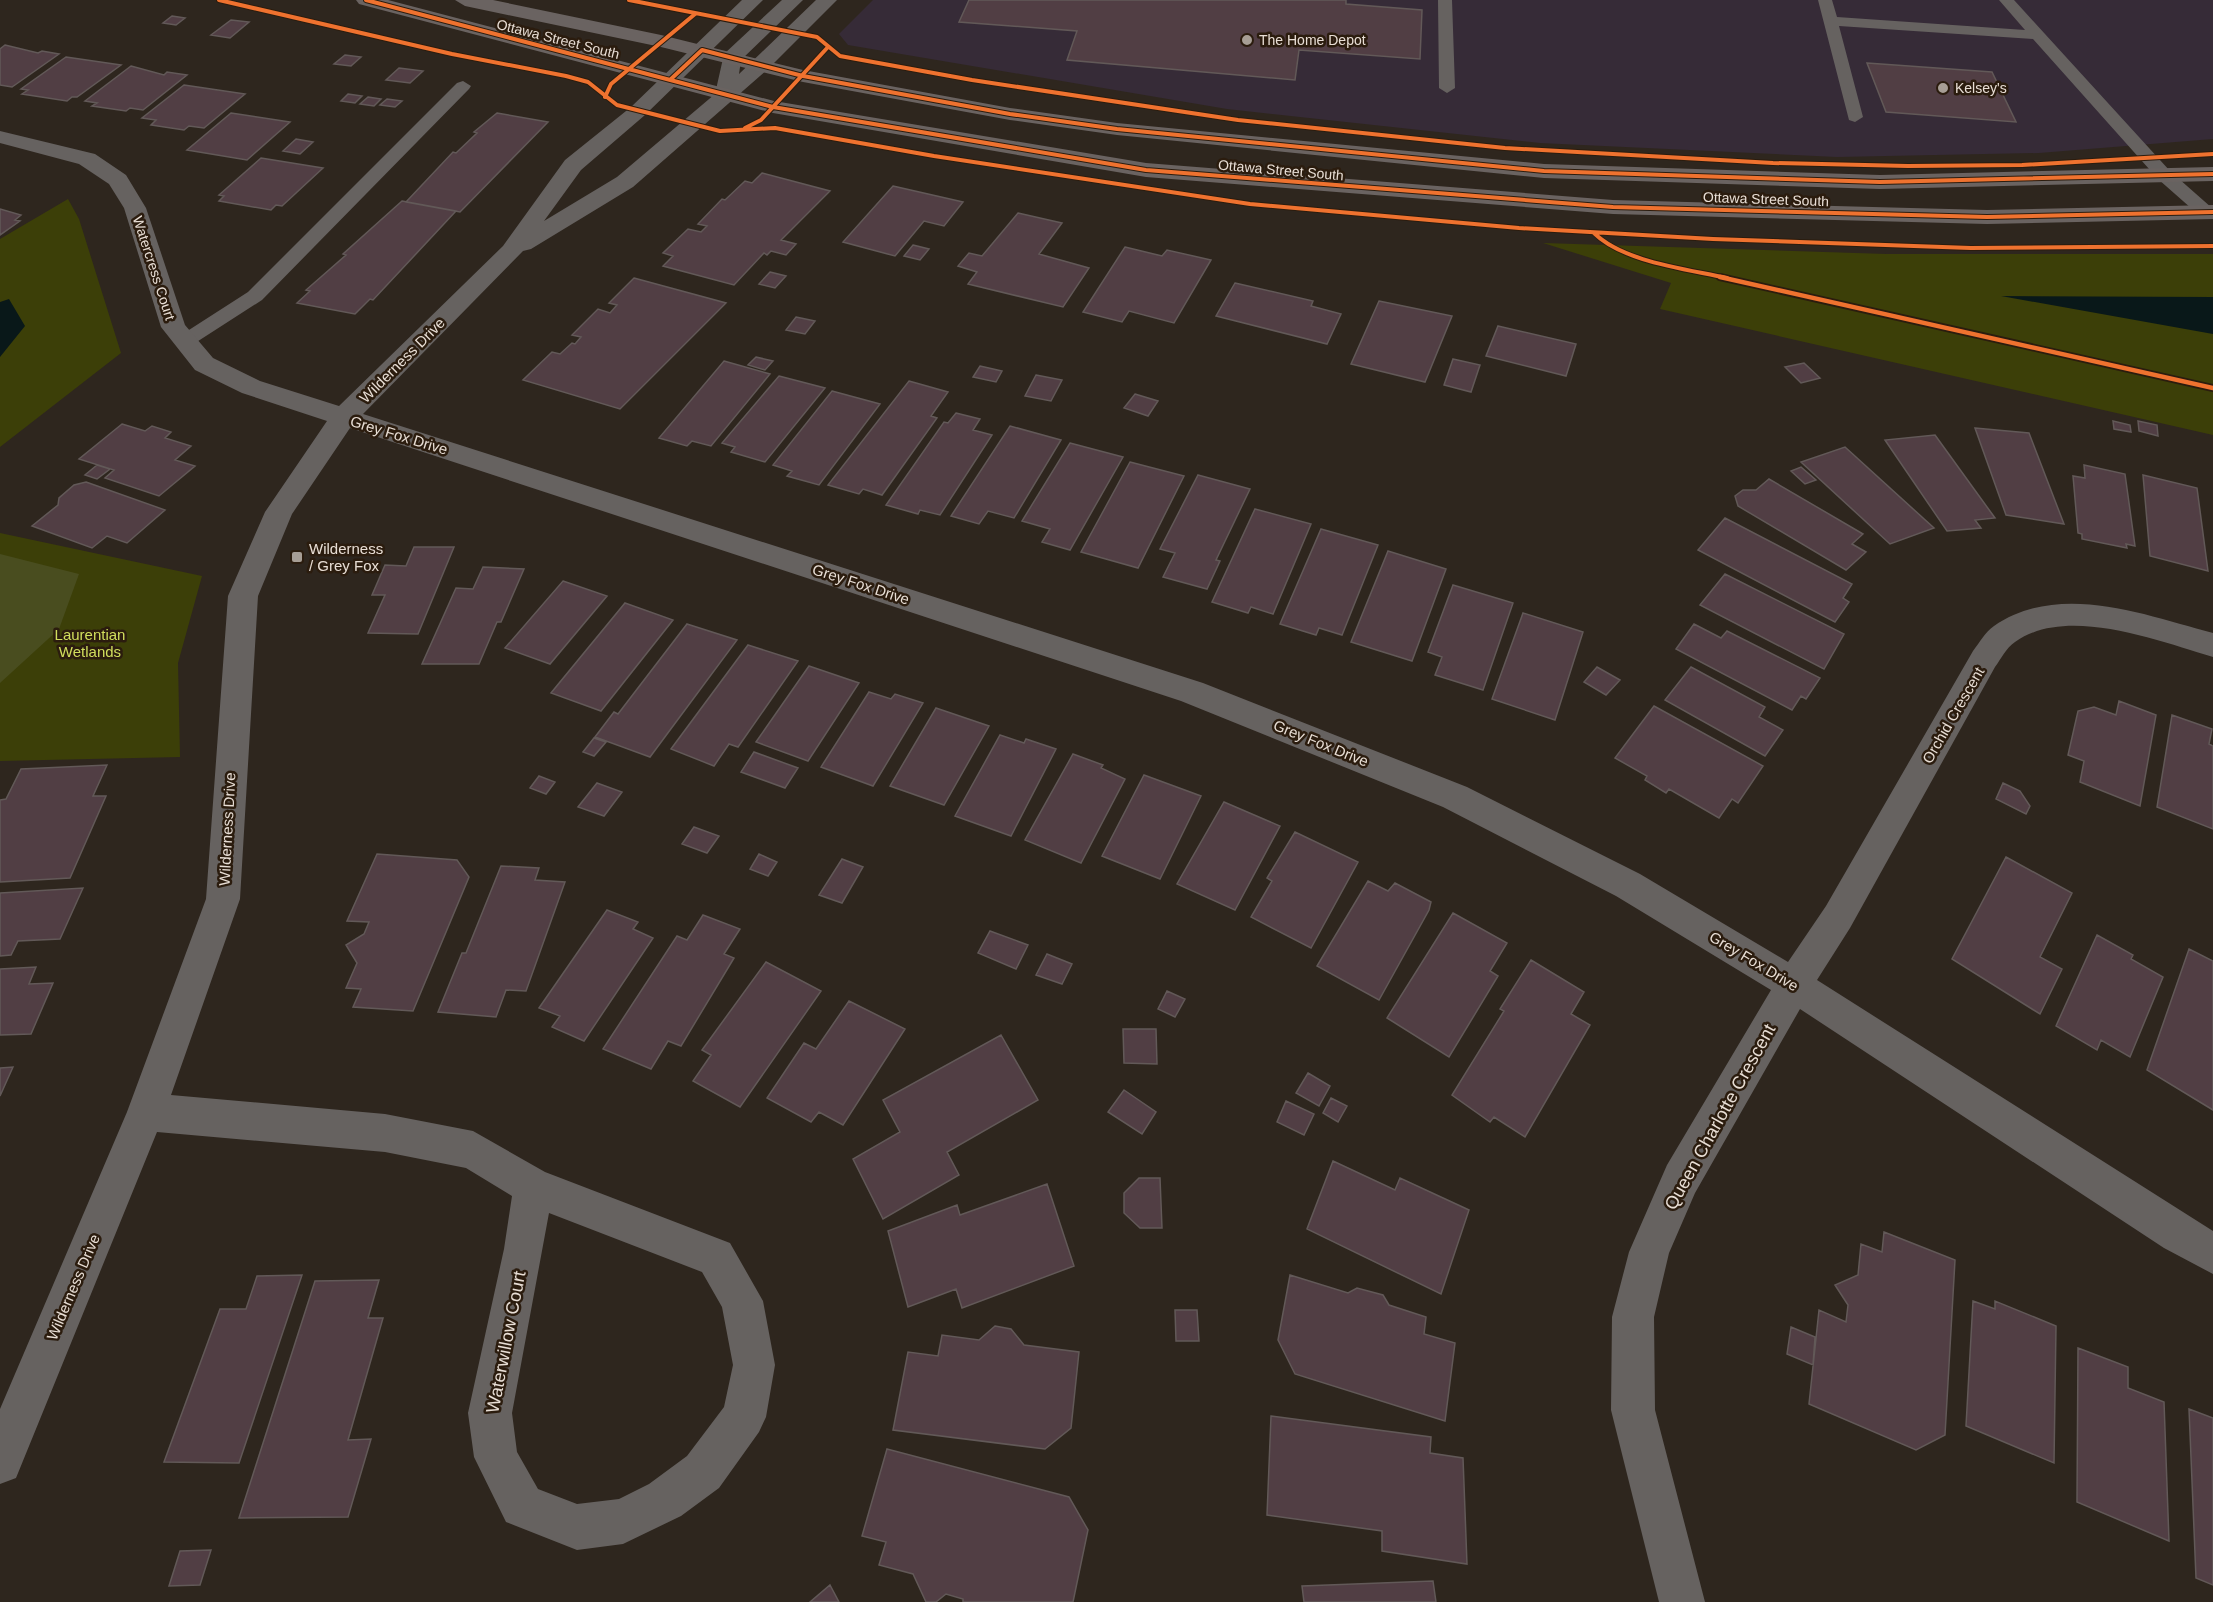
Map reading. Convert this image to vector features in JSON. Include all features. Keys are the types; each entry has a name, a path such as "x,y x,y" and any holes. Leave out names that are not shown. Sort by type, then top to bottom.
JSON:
{"main road":[{"name":"Ottawa Street South","path":"366,0 773,107 1146,170 1613,207 1987,217 2209,212"},
{"name":"Ottawa Street South","path":"465,0 702,51 803,76 1010,114 1117,129 1544,171 1880,182 2213,174"}],"street":[{"name":"Wilderness Drive","path":"0,1462 146,1112 223,899 243,596 279,512 343,418 511,251 573,165 702,51 753,0"},
{"path":"725,95 730,58 793,0"},
{"name":"Wilderness Drive","path":"511,251 625,182 761,65 827,0"},
{"name":"Watercress Court","path":"0,137 87,159 118,180 135,208 173,327 204,364 251,387 343,418"},
{"name":"Grey Fox Drive","path":"343,418 1192,692 1455,797 1628,885 1794,985 2178,1234 2213,1254"},
{"name":"Orchid Crescent","path":"1794,985 1838,917 1984,659 2004,634 2038,618 2078,613 2213,645"},
{"name":"Queen Charlotte Crescent","path":"1682,1602 1633,1410 1633,1317 1649,1252 1681,1179 1794,985"},
{"name":"Waterwillow Court","path":"146,1112 385,1133 473,1150 533,1187 716,1257 742,1301 754,1365 744,1418 703,1472 665,1500 623,1521 577,1527 522,1506 496,1457 490,1413 524,1249 533,1187"}],"lane":[{"path":"1445,0 1447,88"},
{"path":"1825,0 1854,117"},
{"path":"2006,0 2035,36 2164,175 2209,212"},
{"path":"1830,21 2035,36"},
{"path":"185,341 255,296 464,86"}],"shaded area":[{"path":"873,0 2213,0 2213,139 2039,153 1837,157 1540,143 1227,109 848,45 839,34"},
{"path":"2001,296 2213,297 2213,334"},
{"path":"9,299 25,326 0,357 0,302"}],"green space":[{"path":"68,199 79,219 121,353 0,447 0,239"},
{"path":"1543,243 1886,254 2213,254 2213,435 1660,309 1671,283"},
{"name":"Laurentian Wetlands","path":"0,533 202,576 178,663 180,757 0,761"},
{"path":"0,554 79,574 59,629 0,683"}],"building":[{"name":"The Home Depot","path":"969,0 1346,0 1346,4 1422,10 1420,59 1299,50 1295,80 1067,60 1077,31 959,22"},
{"path":"172,16 185,18 176,25 163,23"},
{"path":"231,20 249,22 230,38 211,35"},
{"path":"5,45 38,53 42,51 59,54 12,87 0,85 0,49"},
{"path":"345,55 361,57 351,66 334,64"},
{"path":"66,57 121,65 77,97 72,97 67,101 22,94 28,90 21,89"},
{"path":"1867,63 1992,72 2016,122 1886,112"},
{"path":"131,66 164,75 167,72 187,75 143,110 130,108 126,111 92,106 97,103 85,101"},
{"path":"399,68 423,71 410,83 386,80"},
{"path":"184,85 245,94 204,128 189,126 184,130 151,125 156,120 142,118"},
{"path":"348,94 362,96 355,103 341,101"},
{"path":"368,97 381,99 374,106 360,104"},
{"path":"387,99 402,101 395,107 380,105"},
{"path":"231,113 290,122 247,160 187,150"},
{"path":"497,113 548,122 460,212 406,202 453,152 456,153 477,133 474,132"},
{"path":"296,139 313,142 300,154 283,151"},
{"path":"261,158 323,168 282,206 276,205 271,210 219,201 224,196 219,195"},
{"path":"762,173 830,191 781,240 796,244 786,255 771,251 767,255 764,253 734,285 663,266 673,256 663,253 688,229 701,232 707,226 698,224 722,199 725,200 745,181 752,183"},
{"path":"893,186 963,202 944,226 924,221 895,256 843,242"},
{"path":"402,201 456,211 373,300 370,299 355,314 297,303 310,291 306,290 346,255 343,254"},
{"path":"0,209 21,215 15,220 20,221 0,235"},
{"path":"1018,213 1062,223 1039,254 1089,268 1063,307 968,284 977,272 958,266 969,253 982,256"},
{"path":"913,245 929,249 920,260 904,256"},
{"path":"1125,247 1162,256 1167,250 1211,260 1174,323 1129,311 1122,322 1083,312"},
{"path":"770,272 786,276 775,288 759,284"},
{"path":"634,278 726,303 620,409 523,380 552,352 560,354 572,343 575,344 581,337 572,335 598,309 610,313 617,305 609,303"},
{"path":"1235,283 1313,301 1311,306 1341,314 1327,344 1216,316"},
{"path":"1379,301 1452,316 1425,382 1351,364"},
{"path":"796,317 815,321 805,334 786,330"},
{"path":"1498,326 1576,344 1566,376 1486,356"},
{"path":"756,357 773,361 765,370 748,365"},
{"path":"1453,359 1480,365 1471,392 1444,385"},
{"path":"724,361 770,374 711,446 692,441 687,446 659,438"},
{"path":"1804,363 1820,378 1801,383 1785,367"},
{"path":"980,366 1002,371 996,382 973,377"},
{"path":"1036,375 1062,380 1051,401 1025,396"},
{"path":"779,376 825,388 765,462 731,452 735,447 722,443"},
{"path":"909,381 948,392 931,416 937,418 882,495 863,489 859,494 828,485"},
{"path":"832,391 880,404 819,485 787,476 792,471 773,465"},
{"path":"1135,394 1158,401 1148,416 1124,408"},
{"path":"956,413 980,419 973,430 992,435 940,515 920,510 918,514 886,505 944,422 948,423"},
{"path":"2113,421 2130,425 2131,432 2114,429"},
{"path":"2138,421 2157,425 2158,436 2139,431"},
{"path":"122,424 145,431 152,426 171,432 165,438 191,446 175,460 195,466 159,496 105,478 114,470 79,459"},
{"path":"1010,426 1061,440 1014,518 988,511 979,524 951,516"},
{"path":"1975,428 2029,433 2064,524 2006,515"},
{"path":"1935,435 1995,518 1975,520 1981,528 1947,531 1885,440"},
{"path":"1070,443 1123,457 1070,550 1042,542 1050,529 1022,521"},
{"path":"1845,447 1934,528 1890,544 1801,462"},
{"path":"1130,462 1184,476 1138,568 1081,552"},
{"path":"97,465 110,469 97,479 85,475"},
{"path":"2084,465 2125,474 2135,546 2126,544 2127,548 2082,539 2082,534 2078,533 2073,476 2085,478"},
{"path":"1801,467 1816,480 1805,484 1791,471"},
{"path":"1198,475 1250,489 1216,560 1220,561 1207,589 1163,577 1175,553 1160,549"},
{"path":"2143,475 2197,488 2208,571 2150,556"},
{"path":"1769,479 1863,534 1852,544 1866,552 1846,570 1738,506 1735,496 1743,490 1756,490"},
{"path":"86,482 165,510 127,543 107,536 92,548 32,526 58,505 59,498 74,485"},
{"path":"1255,509 1311,524 1273,614 1251,607 1248,613 1212,602"},
{"path":"1725,518 1852,584 1843,598 1849,602 1835,622 1698,550"},
{"path":"1321,529 1378,545 1342,635 1319,628 1316,635 1280,624"},
{"path":"414,547 454,547 418,634 368,633 385,595 372,595 385,565 406,566"},
{"path":"1388,551 1446,569 1412,661 1351,642"},
{"path":"483,567 524,569 501,622 497,622 479,664 422,664 456,588 473,589"},
{"path":"1725,574 1844,634 1824,669 1700,605"},
{"path":"563,581 607,596 550,664 505,648"},
{"path":"1453,585 1513,603 1483,690 1435,675 1442,657 1428,652"},
{"path":"625,603 673,620 601,711 551,693"},
{"path":"1523,613 1583,632 1555,720 1492,699"},
{"path":"687,624 737,640 650,757 595,737 614,712 618,714"},
{"path":"1694,624 1721,638 1727,631 1820,678 1806,699 1801,696 1792,710 1676,649"},
{"path":"748,645 798,661 738,747 729,744 714,766 671,749"},
{"path":"809,666 859,683 808,761 756,742"},
{"path":"1597,667 1620,680 1606,695 1584,682"},
{"path":"1691,667 1765,707 1759,717 1783,730 1765,756 1665,700"},
{"path":"869,692 891,699 895,694 923,703 873,786 821,767"},
{"path":"2119,701 2156,715 2140,806 2080,782 2084,761 2068,755 2078,711 2094,707 2116,715"},
{"path":"1654,706 1763,766 1738,803 1732,799 1719,818 1669,789 1666,793 1645,780 1647,776 1615,758"},
{"path":"936,708 989,726 944,805 890,786"},
{"path":"2172,715 2212,729 2209,744 2213,746 2213,829 2157,807"},
{"path":"1000,735 1024,743 1026,739 1056,749 1011,836 955,816"},
{"path":"594,738 606,742 594,756 583,752"},
{"path":"754,752 798,768 785,788 741,772"},
{"path":"1073,754 1103,765 1101,768 1125,779 1081,863 1025,840"},
{"path":"107,765 93,796 106,796 70,878 0,882 0,800 6,799 21,769"},
{"path":"1144,775 1201,796 1160,879 1102,856"},
{"path":"539,776 555,782 546,794 530,788"},
{"path":"597,783 622,792 604,816 578,807"},
{"path":"2003,783 2020,791 2030,806 2026,814 1996,799"},
{"path":"1224,802 1280,826 1235,910 1177,884"},
{"path":"694,827 719,836 707,853 682,844"},
{"path":"1295,832 1358,862 1311,948 1251,917 1272,881 1267,878"},
{"path":"377,854 457,860 469,877 413,1011 353,1007 361,989 346,988 357,963 346,945 364,934 369,922 347,921"},
{"path":"759,854 777,862 768,876 750,869"},
{"path":"2006,857 2072,893 2040,957 2062,969 2040,1014 1952,959"},
{"path":"842,859 863,867 842,903 819,895"},
{"path":"501,866 539,868 535,880 565,882 526,991 506,990 496,1017 438,1012 462,953 466,953"},
{"path":"1368,881 1388,891 1395,883 1431,902 1429,910 1379,1000 1317,966"},
{"path":"83,888 60,939 18,941 11,955 0,956 0,893"},
{"path":"607,910 638,922 633,929 653,938 584,1041 552,1027 560,1016 539,1008"},
{"path":"1453,913 1507,943 1490,971 1498,976 1449,1057 1387,1018"},
{"path":"703,915 740,929 724,954 734,958 681,1046 668,1041 651,1069 603,1049 677,936 687,940"},
{"path":"990,931 1028,945 1016,969 978,953"},
{"path":"2097,935 2133,955 2131,959 2163,977 2130,1057 2101,1040 2097,1050 2056,1026"},
{"path":"2189,949 2213,961 2213,1110 2147,1070"},
{"path":"1047,954 1072,964 1062,984 1036,975"},
{"path":"1531,960 1584,992 1571,1014 1590,1025 1525,1137 1494,1117 1490,1122 1452,1095 1504,1011 1500,1009"},
{"path":"766,962 821,991 740,1107 693,1081 711,1055 702,1050"},
{"path":"36,967 29,984 53,983 31,1034 0,1035 0,969"},
{"path":"1167,991 1185,999 1175,1017 1158,1009"},
{"path":"849,1001 905,1029 843,1125 819,1112 811,1122 767,1098 804,1043 816,1049"},
{"path":"1123,1029 1156,1029 1157,1064 1124,1063"},
{"path":"1001,1035 1038,1100 947,1152 959,1175 883,1219 853,1159 900,1132 883,1100"},
{"path":"13,1067 0,1096 0,1068"},
{"path":"1308,1073 1330,1086 1319,1106 1296,1093"},
{"path":"1124,1090 1156,1112 1142,1134 1108,1112"},
{"path":"1331,1098 1347,1106 1338,1122 1323,1113"},
{"path":"1286,1101 1314,1114 1304,1135 1277,1122"},
{"path":"1333,1161 1395,1190 1400,1178 1469,1210 1441,1294 1307,1229"},
{"path":"1139,1178 1160,1178 1162,1228 1140,1228 1124,1213 1124,1193"},
{"path":"1047,1184 1074,1266 962,1308 956,1289 908,1307 888,1231 957,1205 960,1215"},
{"path":"1884,1232 1955,1260 1945,1435 1916,1450 1809,1404 1819,1310 1846,1322 1848,1305 1835,1285 1858,1275 1861,1244 1882,1252"},
{"path":"302,1275 239,1463 164,1462 220,1309 246,1309 257,1276"},
{"path":"1290,1275 1348,1293 1357,1288 1383,1295 1389,1305 1426,1317 1424,1334 1455,1343 1445,1421 1295,1374 1278,1340"},
{"path":"379,1280 368,1318 383,1318 348,1440 371,1439 348,1517 239,1518 315,1281"},
{"path":"1973,1301 1995,1309 1995,1301 2056,1326 2054,1463 1966,1426"},
{"path":"1175,1310 1197,1310 1199,1341 1176,1341"},
{"path":"995,1326 1011,1329 1024,1345 1079,1352 1071,1428 1045,1449 893,1430 908,1352 938,1356 942,1335 979,1340"},
{"path":"1791,1327 1815,1337 1813,1365 1787,1354"},
{"path":"2078,1348 2128,1367 2128,1388 2164,1402 2169,1541 2077,1502"},
{"path":"2189,1409 2213,1418 2213,1585 2196,1578"},
{"path":"1271,1416 1431,1437 1430,1453 1463,1458 1467,1564 1382,1551 1382,1531 1267,1515"},
{"path":"887,1449 1069,1497 1088,1530 1073,1602 963,1602 963,1599 946,1594 936,1602 926,1602 913,1574 879,1565 886,1542 862,1536"},
{"path":"211,1550 200,1585 169,1586 180,1551"},
{"path":"1433,1581 1436,1602 1304,1602 1302,1586"},
{"path":"830,1585 839,1602 810,1602"}],"cycle path":[{"path":"219,0 452,54 566,76 588,82 617,105 720,131 775,128 934,156 1250,204 1519,228 1713,239 1971,248 2213,246"},
{"path":"366,0 773,107 1146,170 1613,207 1987,217 2213,212"},
{"path":"629,0 817,37 840,56 1105,101 1238,120 1371,135 1505,148 1773,163 1984,166 2213,154"},
{"path":"605,97 611,84 695,14"},
{"path":"745,128 761,120 828,47"},
{"path":"671,79 702,50 803,76 1010,114 1117,129 1544,171 1880,182 2213,174"},
{"path":"1594,233 1603,242 1646,260 2213,388"}],"place":[{"name":"The Home Depot","path":"1247,40"},
{"name":"Kelsey's","path":"1943,88"},
{"name":"Wilderness / Grey Fox","path":"297,557"}]}
